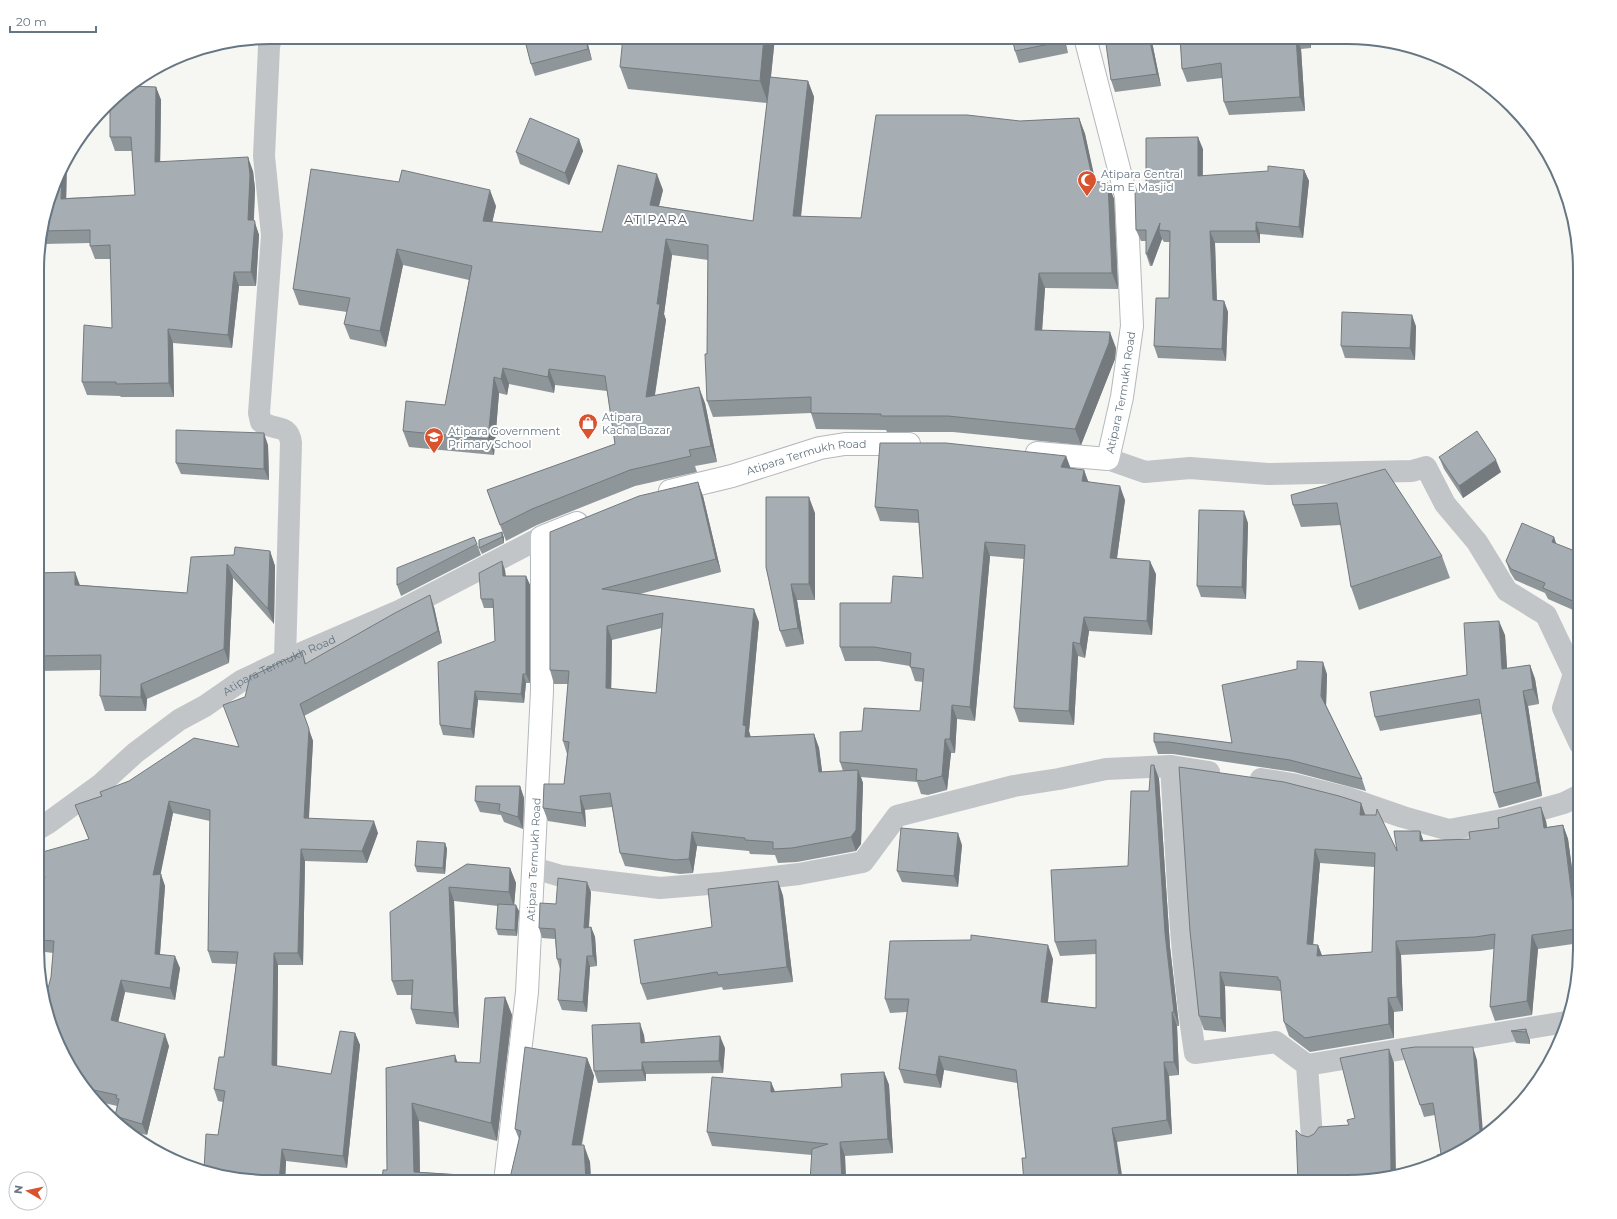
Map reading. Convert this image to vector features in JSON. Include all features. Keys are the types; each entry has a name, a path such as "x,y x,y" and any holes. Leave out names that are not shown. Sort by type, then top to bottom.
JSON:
{"main road":[{"name":"Atipara Termukh Road","path":"1016,451 1108,459 1122,397 1132,326 1126,196 1087,44"},
{"name":"Atipara Termukh Road","path":"648,496 732,476 820,448 845,444 928,444"},
{"name":"Atipara Termukh Road","path":"506,1175 527,992 542,691 542,537 598,514"}],"street":[{"path":"271,44 264,156 272,235 259,413 261,422 267,427 285,430 291,435 285,660"},
{"path":"1108,459 1145,472 1190,468 1268,474 1412,471 1426,467 1445,504 1477,542 1507,591 1546,615 1573,672"},
{"name":"Atipara Termukh Road","path":"44,825 100,785 135,752 179,720 205,706 241,681 285,660 401,610 542,537"},
{"path":"1573,677 1563,708 1573,729"},
{"path":"534,868 561,876 660,888 799,874 863,862 897,816 1014,786 1059,779 1106,769 1171,766 1292,784 1348,798 1403,817 1449,830 1506,819 1564,803 1573,798"},
{"path":"1171,766 1181,945 1187,1003 1195,1053 1276,1042 1307,1065 1561,1023"},
{"path":"1307,1065 1312,1138"}],"building":[{"path":"526,44 587,44 588,49 531,64"},
{"path":"622,44 763,44 760,81 620,67"},
{"path":"1014,44 1049,44 1015,51"},
{"path":"1106,44 1151,44 1157,74 1111,80"},
{"path":"1180,44 1296,44 1300,97 1224,102 1221,63 1182,69"},
{"path":"770,77 808,81 793,216 861,218 876,115 967,115 1020,121 1079,118 1091,172 1091,181 1108,183 1112,273 1039,273 1035,330 1110,332 1109,343 1075,429 948,416 881,416 881,414 811,413 811,397 707,401 705,354 707,354 708,245 666,239 657,304 660,304 646,397 699,387 711,446 689,450 691,456 630,470 532,509 500,525 487,490 615,444 605,376 549,369 548,377 503,368 501,379 494,377 488,439 403,431 406,401 445,405 472,266 397,249 380,331 344,324 350,298 293,289 311,169 399,182 402,170 490,190 483,221 602,232 618,165 657,174 650,205 753,221"},
{"path":"139,86 156,87 155,162 248,157 250,175 248,220 254,220 255,222 251,272 234,272 228,335 168,329 169,383 116,384 116,382 82,382 84,325 112,328 110,245 90,246 90,230 47,231 56,197 62,183 61,199 135,195 131,137 110,137 110,110"},
{"path":"530,118 579,139 565,173 516,152"},
{"path":"1198,137 1198,176 1268,171 1268,166 1304,170 1299,227 1256,222 1256,231 1210,231 1213,300 1224,301 1222,349 1154,346 1156,298 1169,298 1170,231 1159,230 1160,223 1146,254 1146,230 1136,230 1135,190 1146,191 1146,138"},
{"path":"1342,312 1412,315 1410,348 1341,346"},
{"path":"176,430 264,433 264,469 176,463"},
{"path":"1477,431 1496,460 1459,486 1439,457"},
{"path":"880,443 946,443 1066,456 1061,467 1084,470 1082,481 1120,486 1110,558 1150,561 1147,621 1084,617 1080,644 1073,642 1069,711 1014,708 1025,545 985,542 970,707 952,705 950,739 945,739 942,776 923,781 916,780 917,769 840,762 840,732 862,731 864,708 920,711 924,669 910,667 911,653 874,647 840,647 840,603 891,603 893,576 923,578 918,510 875,507"},
{"path":"1385,469 1442,556 1351,587 1337,503 1293,505 1291,495"},
{"path":"698,482 716,559 602,589 754,609 743,725 746,726 745,737 814,734 819,772 858,770 856,830 851,837 792,848 773,849 773,842 745,840 745,838 692,832 689,859 675,860 620,853 610,793 580,796 582,813 543,808 544,784 564,784 569,742 563,741 569,671 550,670 550,532 639,496","holes":["663,613 656,693 606,688 607,626"]},
{"path":"766,497 809,497 809,584 791,584 798,628 780,631 766,567"},
{"path":"1199,510 1244,511 1242,587 1197,586"},
{"path":"1522,523 1554,537 1552,542 1573,550 1573,601 1543,588 1545,583 1511,569 1506,561"},
{"path":"502,532 502,537 479,548 479,540"},
{"path":"474,537 477,544 397,585 397,568"},
{"path":"235,547 270,551 268,609 227,564 224,649 141,684 141,697 100,696 101,655 44,656 44,573 75,572 75,585 187,593 191,557 234,555"},
{"path":"502,561 503,576 526,576 526,674 523,674 521,694 475,691 471,729 440,725 438,662 495,641 493,599 481,599 479,573"},
{"path":"430,595 438,631 300,704 309,729 304,818 374,821 362,851 301,849 298,953 274,953 272,1065 331,1074 340,1031 355,1033 343,1156 282,1149 280,1175 255,1175 226,1171 204,1165 206,1134 218,1135 225,1091 214,1089 219,1057 224,1057 238,952 208,951 210,810 169,801 153,875 161,874 155,954 175,956 170,988 121,980 111,1020 165,1034 142,1124 119,1117 115,1114 119,1099 116,1098 117,1095 93,1090 74,1062 56,1022 48,990 51,977 54,941 44,940 44,852 89,839 75,805 102,796 100,792 129,781 194,738 239,747 223,705 245,697 250,677 302,652 305,664"},
{"path":"1499,621 1502,669 1530,665 1533,689 1523,691 1537,782 1494,793 1479,699 1375,717 1370,692 1467,675 1464,623"},
{"path":"1297,661 1323,662 1321,696 1362,779 1290,760 1169,742 1154,742 1154,733 1232,743 1222,685 1297,669"},
{"path":"1151,765 1154,765 1165,933 1174,1012 1172,1012 1174,1062 1164,1062 1167,1120 1112,1128 1119,1175 1023,1175 1022,1158 1026,1158 1016,1070 939,1056 936,1075 899,1069 909,999 885,999 890,941 971,940 971,935 1048,945 1041,1002 1096,1008 1096,940 1055,942 1051,870 1128,866 1131,791 1149,791"},
{"path":"1179,767 1284,782 1339,796 1361,803 1360,815 1376,815 1377,809 1397,851 1394,831 1420,831 1420,841 1470,839 1469,832 1499,828 1498,818 1541,807 1544,828 1563,825 1573,905 1573,929 1532,935 1527,1001 1490,1007 1495,934 1475,937 1396,941 1397,997 1388,998 1389,1024 1305,1038 1284,1022 1280,980 1278,980 1278,977 1220,972 1221,1018 1199,1016 1190,931","holes":["1315,849 1375,853 1372,952 1317,956 1318,945 1307,944"]},
{"path":"476,786 520,786 518,817 499,811 500,804 475,801"},
{"path":"901,828 958,833 954,876 897,871"},
{"path":"417,841 445,843 443,868 415,866"},
{"path":"467,864 510,868 509,892 449,887 454,1013 411,1009 413,980 392,981 390,912"},
{"path":"558,878 587,882 584,928 591,927 593,956 587,956 583,1002 558,1000 561,959 557,959 555,929 539,928 540,903 556,904"},
{"path":"778,881 787,967 718,975 717,972 641,984 634,940 712,927 708,889"},
{"path":"498,904 516,905 515,930 496,929"},
{"path":"505,997 491,1123 412,1103 414,1172 462,1175 383,1175 383,1170 387,1170 386,1068 455,1055 455,1062 480,1063 485,998"},
{"path":"640,1023 641,1043 720,1036 719,1061 642,1062 642,1070 594,1071 592,1025"},
{"path":"1526,1029 1526,1032 1511,1031"},
{"path":"525,1047 587,1058 572,1145 584,1145 586,1175 511,1175 521,1131 515,1129"},
{"path":"1415,1047 1473,1047 1480,1131 1460,1145 1437,1156 1441,1154 1433,1103 1420,1105 1401,1049"},
{"path":"1389,1049 1391,1171 1362,1175 1298,1175 1296,1130 1301,1135 1308,1137 1314,1134 1319,1127 1349,1125 1347,1120 1355,1118 1340,1058"},
{"path":"884,1072 888,1139 840,1142 842,1175 810,1175 812,1149 828,1144 707,1132 712,1077 771,1082 771,1092 842,1087 841,1074"}],"place":[{"name":"Atipara Central Jam E Masjid","path":"1087,197"},
{"name":"Atipara Kacha Bazar","path":"588,440"},
{"name":"Atipara Government Primary School","path":"434,454"}],"district":[{"name":"ATIPARA","path":"656,219"}]}
